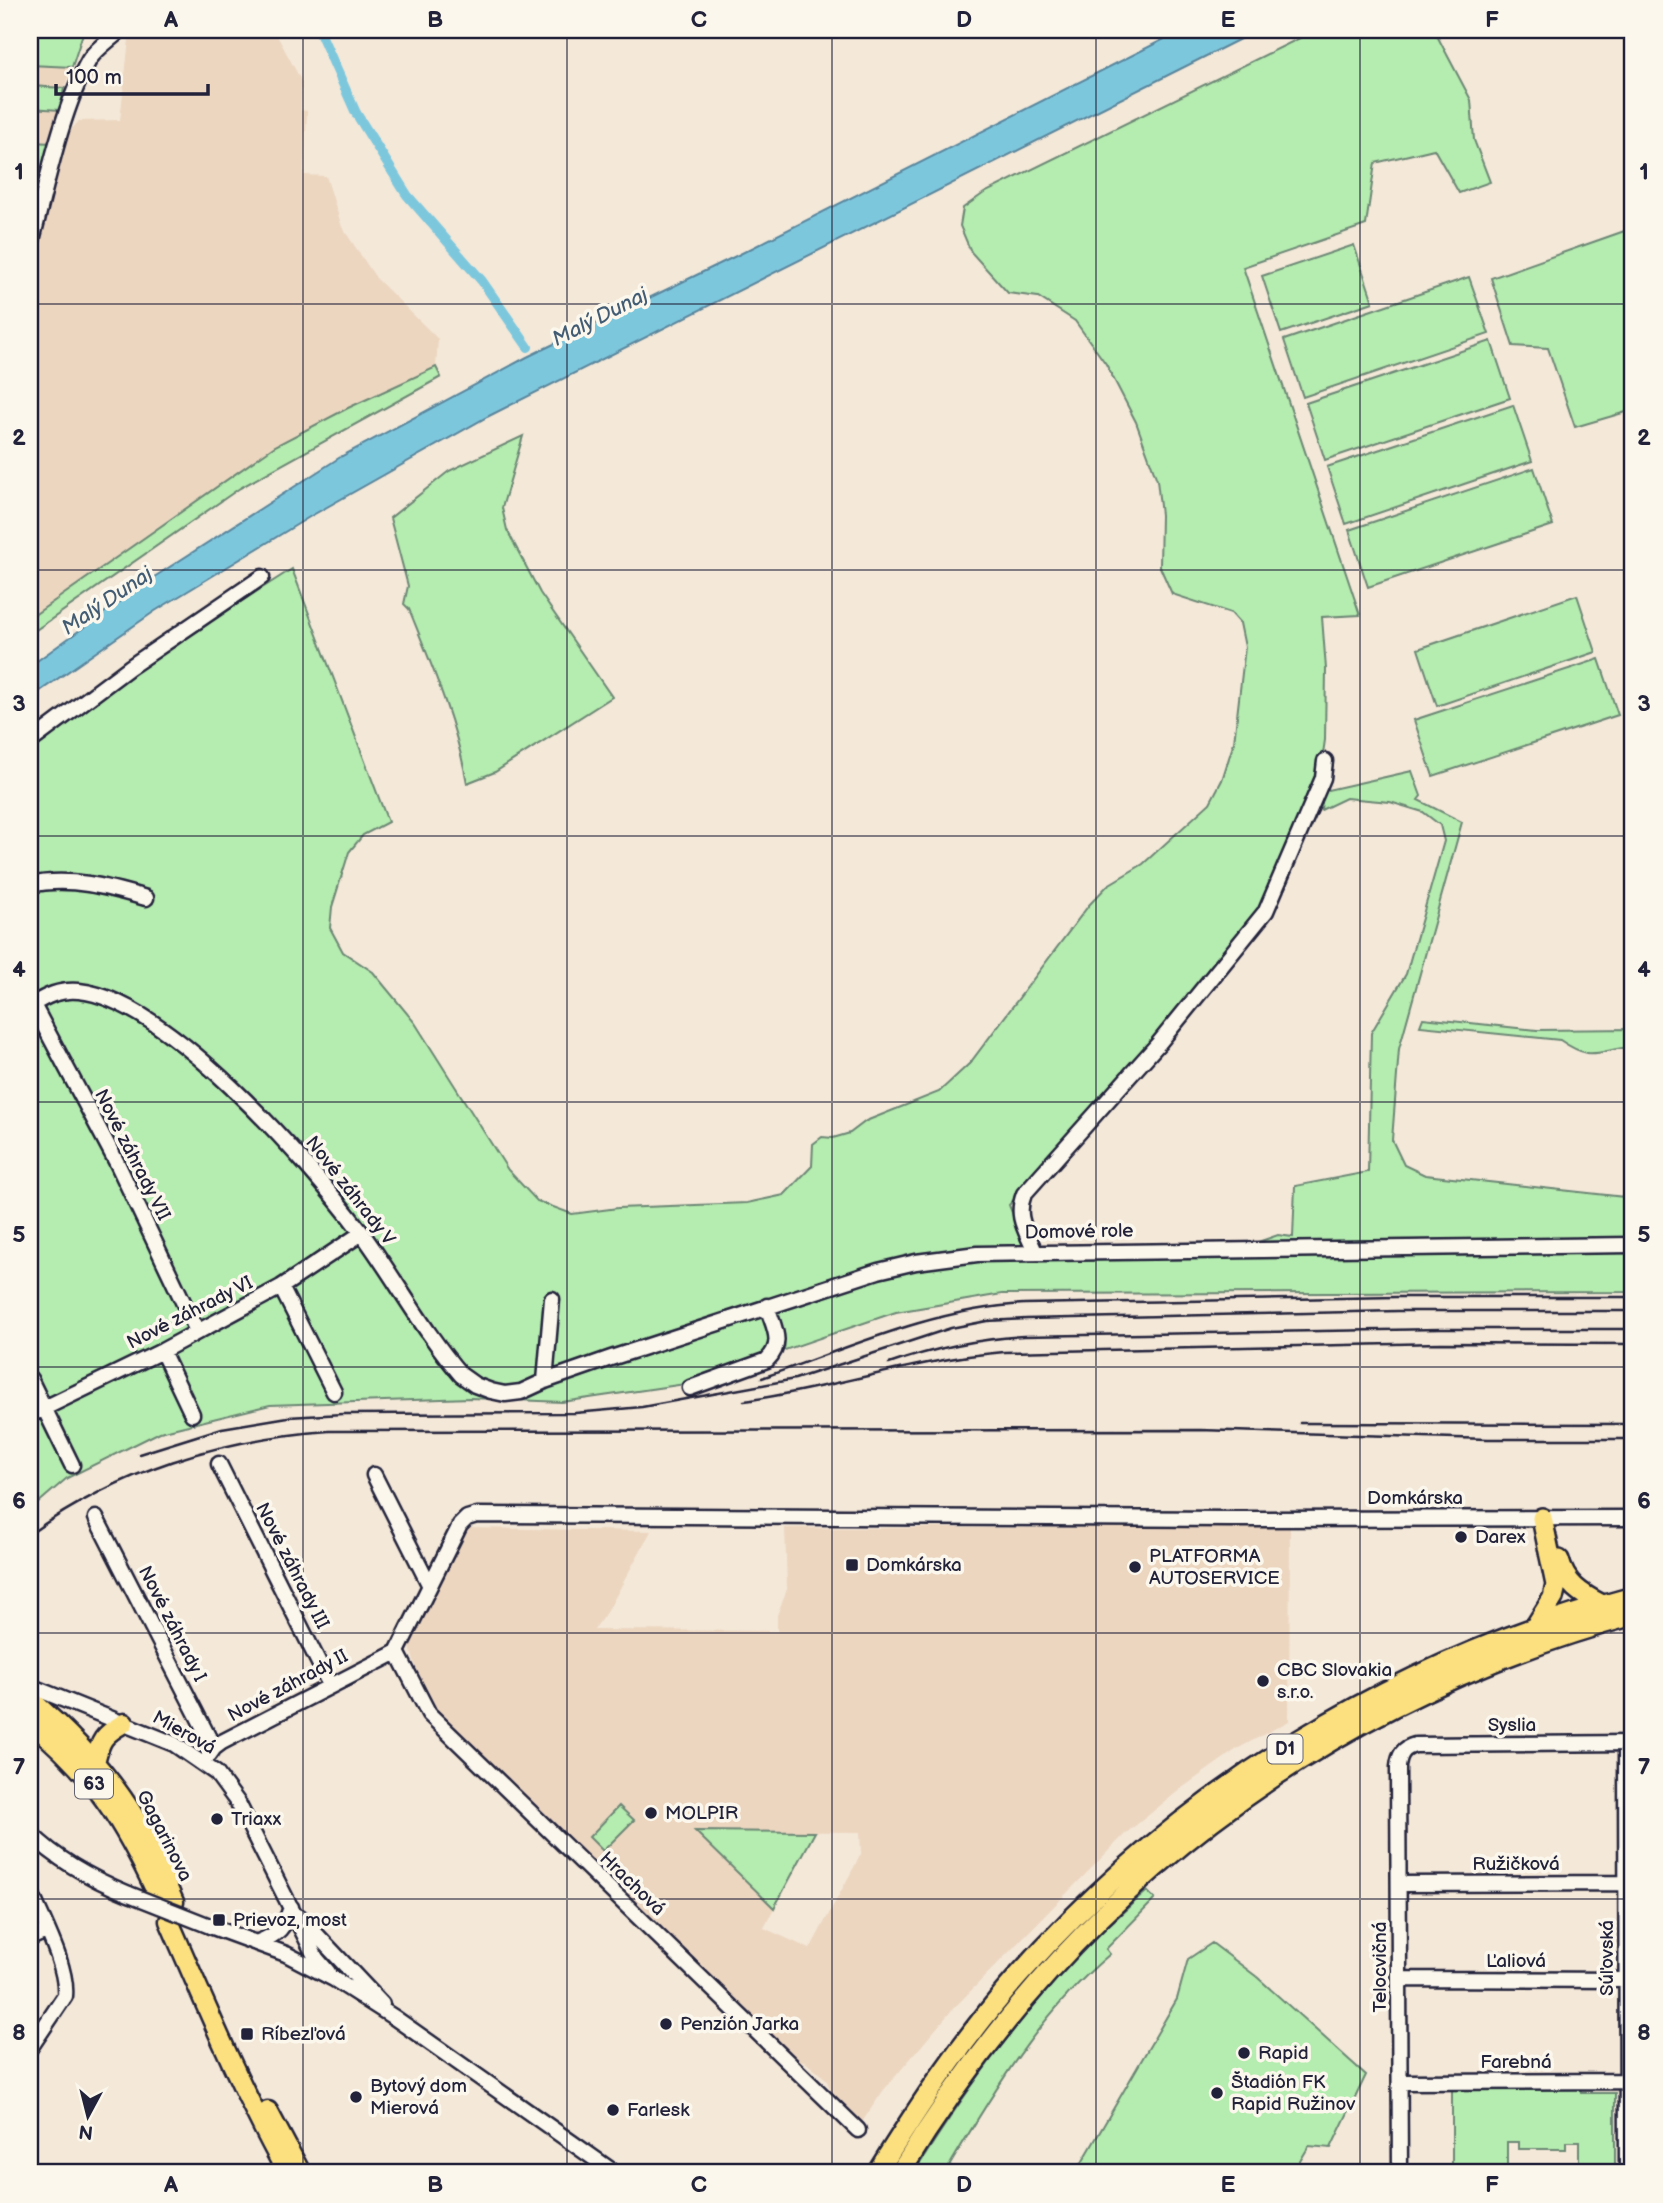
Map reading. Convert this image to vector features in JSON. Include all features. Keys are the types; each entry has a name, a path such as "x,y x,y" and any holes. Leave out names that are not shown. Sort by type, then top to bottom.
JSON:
{"highway":[{"path":"1546,1518 1561,1569 1567,1580 1582,1594 1602,1605"},
{"path":"1535,1627 1553,1598 1556,1585 1546,1518"},
{"name":"D1","path":"877,2173 945,2069 1020,1974 1120,1873 1171,1830 1267,1760 1353,1708 1446,1661 1535,1627 1633,1597"},
{"name":"D1","path":"900,2173 960,2080 1035,1986 1131,1887 1178,1847 1277,1774 1406,1700 1542,1643 1633,1615"}],"main road":[{"name":"Gagarinova","path":"30,1699 64,1729 117,1790 136,1821 166,1899 98,1789 68,1756 30,1722"},
{"path":"96,1763 100,1742 124,1723"},
{"path":"288,2173 271,2145 215,2028 177,1924 250,2076 301,2173"}],"street":[{"path":"30,248 66,116 76,89 90,57 117,33 117,30"},
{"path":"30,741 130,667 262,577"},
{"path":"1035,1252 1019,1208 1024,1194 1159,1043 1266,911 1323,778 1325,761"},
{"path":"30,885 57,881 76,882 146,898"},
{"name":"Nové záhrady V","path":"31,1003 50,994 81,992 107,998 139,1013 214,1073 283,1138 362,1233 454,1366 468,1380 481,1388 505,1394 521,1392 545,1381"},
{"name":"Nové záhrady VII","path":"31,1003 117,1163 197,1331"},
{"name":"Nové záhrady VI","path":"30,1415 162,1351 281,1287 362,1233"},
{"name":"Domové role","path":"545,1381 878,1271 916,1262 977,1254 1633,1245"},
{"path":"281,1287 334,1392"},
{"path":"545,1381 552,1299"},
{"path":"690,1388 767,1360 776,1351 777,1339 766,1306"},
{"path":"162,1351 192,1414"},
{"path":"30,1379 72,1465"},
{"name":"Nové záhrady III","path":"219,1464 330,1685"},
{"path":"374,1475 429,1584"},
{"name":"Domkárska","path":"397,1652 460,1525 467,1518 477,1515 1633,1518"},
{"name":"Nové záhrady I","path":"96,1518 214,1748"},
{"name":"Nové záhrady II","path":"204,1763 214,1748 397,1652"},
{"name":"Hrachová","path":"397,1652 429,1714 858,2130"},
{"name":"Mierová","path":"30,1686 174,1744 216,1773 238,1803 316,1958 333,1979"},
{"name":"Syslia","path":"1399,1761 1405,1749 1415,1745 1630,1743"},
{"name":"Súľovská","path":"1627,2173 1630,2081 1630,1743"},
{"name":"Telocvičná","path":"1399,1761 1400,2173"},
{"name":"Mierová","path":"30,1833 64,1862 90,1877 258,1942 333,1979 395,2018 615,2173"},
{"name":"Ružičková","path":"1399,1884 1630,1883"},
{"path":"30,1890 64,1975 65,1996 30,2048"},
{"path":"258,1942 281,1930 291,1907"},
{"name":"Mierová","path":"291,1907 395,2018"},
{"path":"30,1938 46,1931"},
{"name":"Ľaliová","path":"1399,1979 1630,1980"},
{"name":"Farebná","path":"1400,2082 1630,2081"}],"shaded area":[{"path":"130,30 274,30 302,82 301,110 307,111 304,175 326,176 342,227 376,278 438,339 436,367 348,408 165,522 30,618 30,272 69,132 79,121 120,120"},
{"path":"30,65 72,67 64,88 30,86"},
{"path":"30,108 60,110 52,143 30,142"},
{"path":"465,1528 651,1531 611,1605 594,1630 777,1631 777,1615 787,1589 785,1528 1290,1528 1289,1721 1237,1749 1182,1788 1125,1834 952,2010 883,2091 860,2125 835,2100 826,2079 804,2061 791,2059 443,1718 427,1697 410,1647 411,1638","holes":["696,1831 860,1832 861,1854 810,1949 764,1928 774,1908"]}],"green space":[{"path":"30,30 84,30 72,67 30,65"},
{"path":"1316,30 1434,30 1471,100 1474,140 1490,182 1459,193 1434,149 1375,163 1366,225 1243,267 1360,615 1322,617 1326,669 1325,740 1319,782 1262,907 1097,1109 1009,1205 1029,1256 1633,1248 1633,1292 1002,1294 896,1312 685,1384 562,1402 470,1398 270,1405 160,1432 67,1478 30,1510 30,747 115,682 292,569 388,822 363,835 349,852 332,907 330,928 343,952 373,972 415,1023 508,1170 537,1201 572,1214 618,1208 747,1203 784,1195 812,1166 813,1144 822,1137 833,1138 850,1133 866,1121 939,1092 970,1063 1089,905 1108,885 1143,864 1210,803 1222,780 1234,742 1245,647 1240,623 1231,613 1172,594 1160,567 1161,515 1157,480 1136,422 1106,364 1075,321 1038,297 1008,293 971,252 960,226 963,208 984,193"},
{"path":"30,86 64,88 60,110 30,108"},
{"path":"30,142 52,143 30,222"},
{"path":"1633,228 1633,410 1575,427 1548,348 1513,346 1491,278"},
{"path":"1354,245 1373,302 1281,333 1262,276"},
{"path":"1469,277 1489,334 1303,397 1284,340"},
{"path":"1491,341 1510,398 1325,460 1306,403"},
{"path":"436,367 441,377 240,488 30,634 30,618 275,446"},
{"path":"1513,405 1532,461 1346,524 1327,467"},
{"path":"523,436 502,508 507,530 540,593 612,697 495,772 467,783 457,738 442,694 409,609 404,604 408,586 390,518 449,471"},
{"path":"1534,468 1553,525 1368,587 1349,530"},
{"path":"1577,595 1596,652 1437,706 1418,649"},
{"path":"1599,659 1618,715 1433,776 1414,720"},
{"path":"1412,771 1421,796 1418,800 1462,822 1399,1049 1392,1140 1404,1165 1425,1175 1633,1198 1633,1239 1258,1242 1278,1235 1293,1237 1295,1186 1368,1172 1371,1033 1406,974 1444,841 1440,825 1423,812 1390,802 1346,798 1321,810 1323,791"},
{"path":"1423,1018 1537,1030 1633,1029 1633,1047 1596,1053 1581,1052 1560,1040 1420,1026"},
{"path":"619,1806 634,1820 603,1851 589,1837"},
{"path":"695,1831 815,1832 774,1908"},
{"path":"1147,1891 1155,1899 1106,1949 1110,1954 1061,2002 1018,2056 945,2173 914,2173 974,2082 1041,1996 1091,1942"},
{"name":"Rapid","path":"1212,1943 1257,1977 1366,2075 1331,2148 1309,2146 1293,2173 1076,2173 1177,1999 1188,1959"},
{"path":"1452,2086 1580,2086 1581,2093 1615,2093 1615,2173 1579,2173 1579,2142 1566,2142 1566,2149 1519,2149 1519,2142 1507,2142 1507,2173 1452,2173"}],"water":[{"path":"1182,30 1258,30 487,417 311,516 155,611 30,698 30,666 151,579 342,456 527,357 740,254"}],"waterway":[{"path":"319,30 356,113 407,195 482,281 528,347"}],"railway":[{"path":"762,1378 923,1322 990,1307 1024,1304 1396,1297 1633,1297"},
{"path":"139,1454 222,1428 288,1417 343,1414 575,1413 642,1407 795,1379 951,1328 987,1321 1398,1311 1633,1311"},
{"path":"889,1364 956,1345 1024,1336 1440,1329 1633,1329"},
{"path":"744,1401 906,1367 1004,1352 1441,1343 1633,1344"},
{"path":"1300,1423 1633,1424"},
{"path":"30,1534 99,1492 172,1462 249,1441 329,1431 1200,1430 1488,1439 1633,1439"}],"place":[{"name":"Darex","path":"1461,1537"},
{"name":"Domkárska","path":"852,1565"},
{"name":"PLATFORMA AUTOSERVICE","path":"1135,1567"},
{"name":"CBC Slovakia s.r.o.","path":"1263,1681"},
{"name":"MOLPIR","path":"651,1813"},
{"name":"Triaxx","path":"217,1819"},
{"name":"Prievoz, most","path":"219,1920"},
{"name":"Penzión Jarka","path":"666,2024"},
{"name":"Ríbezľová","path":"247,2034"},
{"name":"Rapid","path":"1244,2053"},
{"name":"Štadión FK Rapid Ružinov","path":"1217,2093"},
{"name":"Bytový dom Mierová","path":"356,2097"},
{"name":"Farlesk","path":"613,2110"}],"water label":[{"name":"Malý Dunaj","path":"600,317"},
{"name":"Malý Dunaj","path":"107,601"}]}
